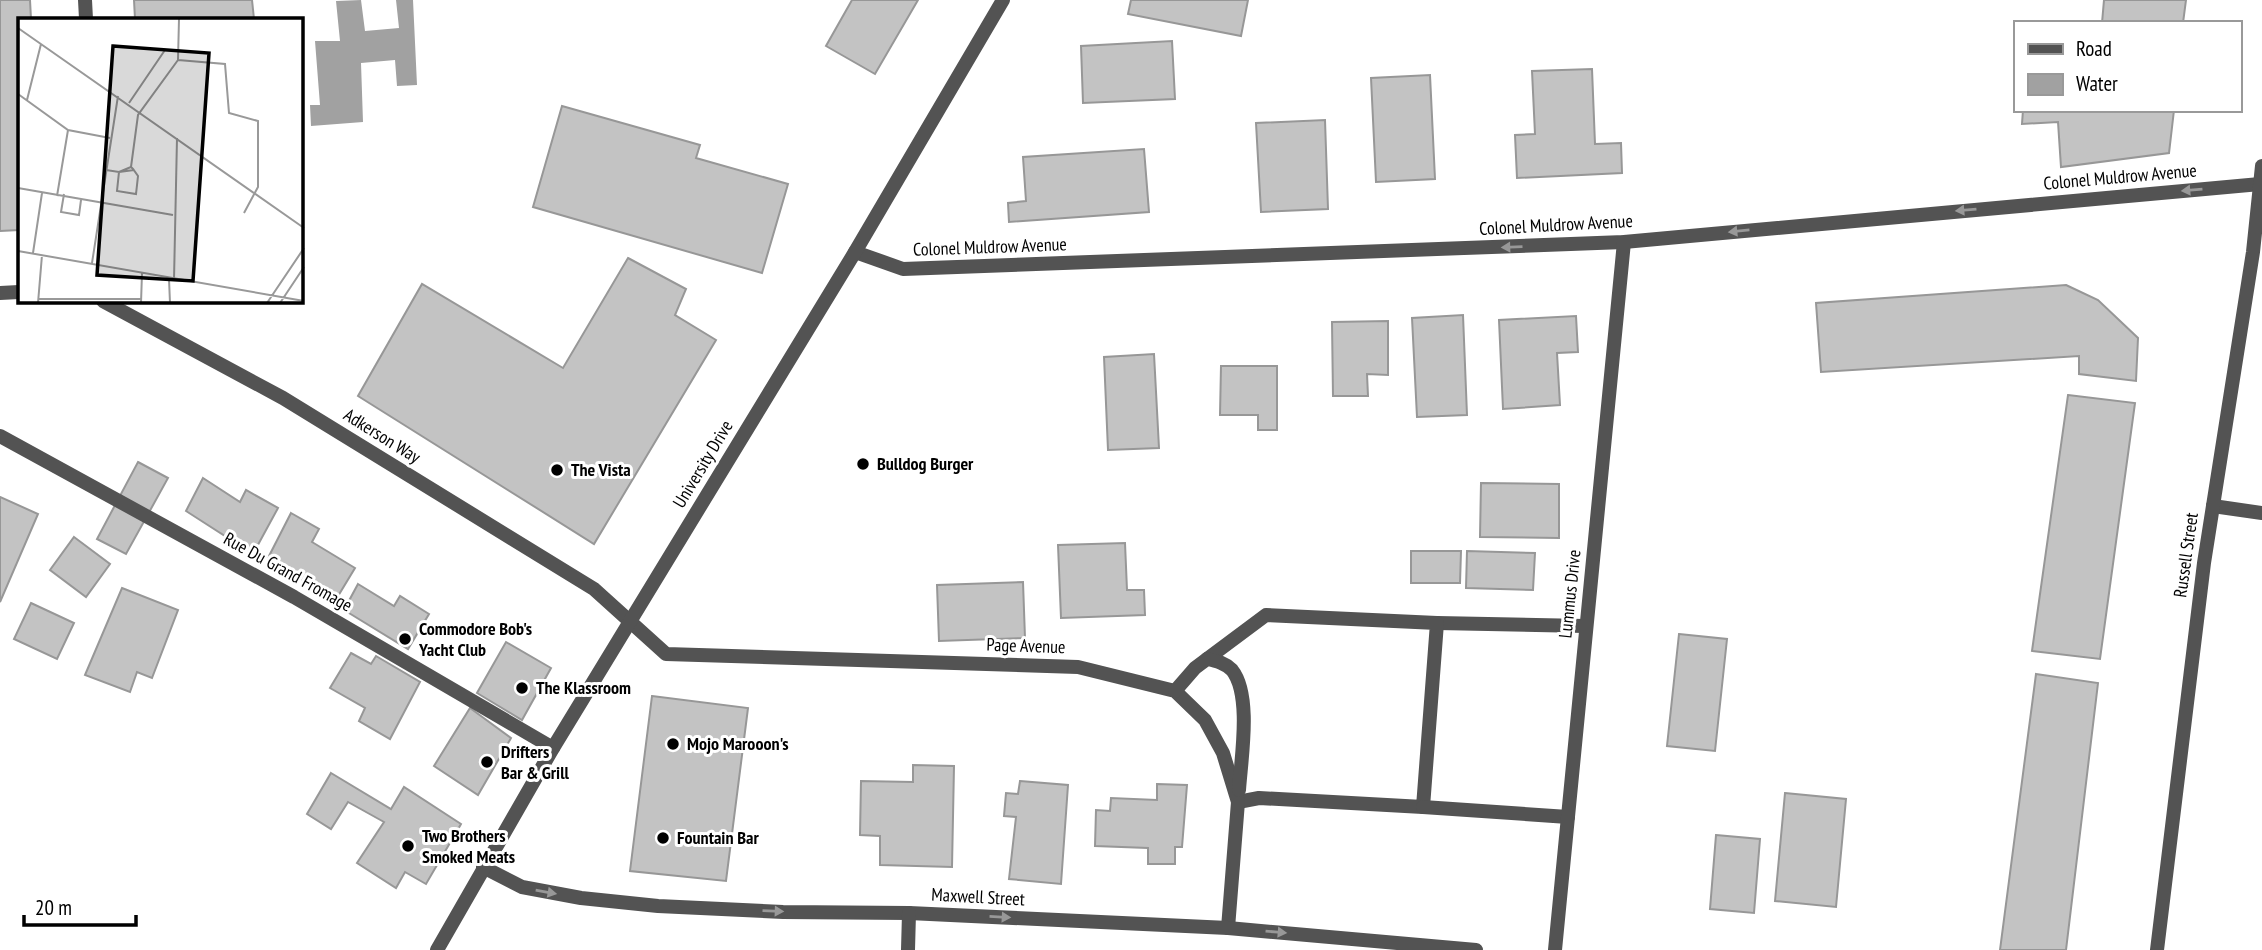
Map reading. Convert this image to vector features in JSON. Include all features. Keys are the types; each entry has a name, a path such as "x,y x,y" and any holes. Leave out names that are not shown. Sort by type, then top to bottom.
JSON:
{"street":[{"path":"85,0 86,18"},
{"name":"University Drive","path":"437,950 553,748 855,252 1003,0"},
{"name":"Russell Street","path":"2157,950 2213,506 2258,232 2262,166"},
{"name":"Colonel Muldrow Avenue","path":"855,252 903,269 1625,243 2260,184"},
{"name":"Lummus Drive","path":"1555,950 1625,243"},
{"path":"0,293 18,292"},
{"name":"Adkerson Way","path":"107,303 282,398 594,589 630,620"},
{"name":"Rue Du Grand Fromage","path":"0,436 294,597 553,748"},
{"path":"2213,506 2262,513"},
{"path":"1238,802 1223,753 1205,720 1175,691 1195,668 1266,615 1437,623 1586,626"},
{"name":"Page Avenue","path":"630,620 666,654 1078,667 1175,691"},
{"path":"1423,807 1437,623"},
{"path":"1208,659 1222,662 1241,685 1243,714 1238,802 1227,928"},
{"path":"1238,802 1259,799 1568,817"},
{"name":"Maxwell Street","path":"483,867 522,887 581,898 658,906 909,913 1227,928 1476,950"},
{"path":"908,950 909,913"}],"water":[{"path":"361,0 365,31 399,28 396,0 413,0 417,85 397,86 395,60 361,63 363,122 311,126 310,105 320,105 315,41 340,41 336,1"}],"building":[{"path":"0,0 30,0 31,18 18,18 18,230 0,231"},
{"path":"134,0 252,0 254,18 135,18"},
{"path":"852,0 918,0 875,74 826,46"},
{"path":"1131,0 1248,0 1241,36 1128,14"},
{"path":"2104,0 2186,0 2183,21 2102,21"},
{"path":"1172,41 1175,99 1083,103 1081,46"},
{"path":"1592,69 1595,144 1621,143 1622,173 1517,178 1515,135 1535,134 1532,71"},
{"path":"1430,75 1435,179 1376,182 1371,78"},
{"path":"562,106 700,145 696,158 788,184 762,273 533,207"},
{"path":"2023,112 2174,112 2169,153 2061,167 2058,122 2022,124"},
{"path":"1325,120 1328,209 1261,212 1256,123"},
{"path":"1144,149 1149,212 1009,222 1008,203 1026,201 1023,157"},
{"name":"The Vista","path":"628,258 686,289 675,315 716,340 594,544 358,396 422,284 563,368"},
{"path":"2066,285 2098,300 2138,338 2136,381 2079,374 2079,356 1821,372 1816,303"},
{"path":"1463,315 1467,415 1417,417 1412,318"},
{"path":"1576,316 1578,352 1557,353 1560,405 1503,409 1499,320"},
{"path":"1388,321 1388,375 1367,374 1368,396 1333,396 1332,322"},
{"path":"1154,354 1159,448 1108,450 1104,357"},
{"path":"1221,366 1277,366 1277,430 1258,430 1258,415 1220,415"},
{"path":"2068,395 2135,403 2100,659 2032,651"},
{"path":"138,462 168,478 126,554 97,539"},
{"path":"203,478 240,502 246,490 278,508 253,554 186,511"},
{"path":"1481,483 1559,484 1559,538 1480,537"},
{"path":"0,497 38,514 0,602"},
{"path":"291,513 319,529 312,542 355,568 335,601 268,558"},
{"path":"74,537 110,564 86,597 50,570"},
{"path":"1125,543 1127,590 1144,590 1145,615 1061,618 1058,545"},
{"path":"1411,551 1461,551 1460,583 1411,583"},
{"path":"1467,551 1535,553 1533,590 1466,588"},
{"path":"1023,582 1025,638 939,641 937,585"},
{"path":"358,584 394,606 400,596 429,614 408,649 344,610"},
{"path":"122,588 178,610 152,678 137,672 130,692 85,675"},
{"path":"31,603 74,623 57,659 14,639"},
{"path":"1679,634 1727,639 1715,751 1667,746"},
{"path":"506,642 551,668 522,720 477,693"},
{"path":"351,653 371,664 376,656 420,682 390,739 359,721 365,708 330,688"},
{"path":"2036,674 2098,683 2066,950 2000,950"},
{"path":"652,696 748,708 726,881 630,871"},
{"path":"470,708 511,738 478,795 434,766"},
{"path":"913,765 954,766 952,867 880,865 880,836 860,835 861,781 913,782"},
{"name":"Two Brothers Smoked Meats","path":"331,773 391,809 404,787 461,824 426,884 405,872 396,888 357,863 384,822 348,802 331,829 307,814"},
{"path":"1020,781 1068,785 1061,884 1009,879 1016,817 1004,816 1006,793 1018,794"},
{"path":"1157,784 1187,785 1182,847 1175,847 1175,864 1148,864 1148,848 1095,846 1096,810 1110,811 1111,798 1157,800"},
{"path":"1785,793 1846,799 1836,907 1775,901"},
{"path":"1716,835 1760,839 1754,913 1710,909"}],"place":[{"name":"Bulldog Burger","path":"863,464"},
{"name":"The Vista","path":"557,470"},
{"name":"Commodore Bob's Yacht Club","path":"405,639"},
{"name":"The Klassroom","path":"522,688"},
{"name":"Mojo Marooon's","path":"673,744"},
{"name":"Drifters Bar & Grill","path":"487,762"},
{"name":"Fountain Bar","path":"663,838"},
{"name":"Two Brothers Smoked Meats","path":"408,846"}]}
